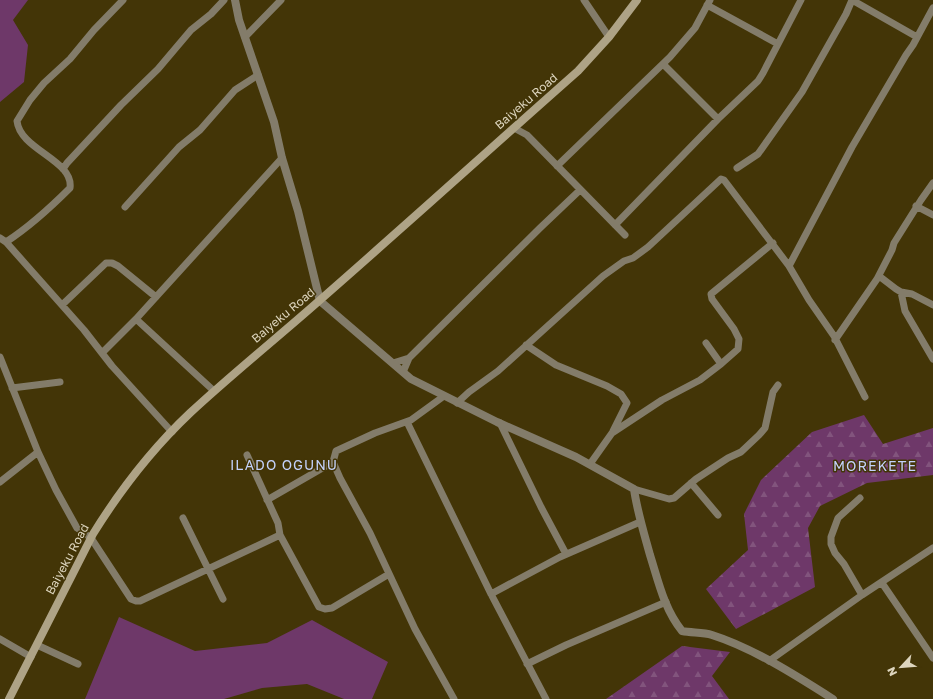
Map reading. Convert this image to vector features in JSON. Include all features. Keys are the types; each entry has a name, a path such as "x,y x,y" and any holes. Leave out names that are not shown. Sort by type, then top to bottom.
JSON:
{"main road":[{"name":"Baiyeku Road","path":"9,699 91,538 106,512 147,460 172,432 189,414 255,355 320,300 578,71 609,37 637,0"}],"street":[{"path":"122,0 70,59 44,83 30,100 17,121 22,134 33,145 63,169 70,181 70,188 27,228 3,240 62,305 172,432"},
{"path":"63,169 66,163 121,105 158,69 191,30 211,14 224,0"},
{"path":"235,0 239,20 274,122 282,158 298,210 320,300 411,379 457,403 576,457 634,489 669,499 674,498 691,483 728,458 741,452 759,436 765,428 773,392 778,385"},
{"path":"245,37 281,0"},
{"path":"584,0 609,37"},
{"path":"615,225 718,119 758,82 801,0"},
{"path":"737,168 758,154 802,92 846,14 852,0 917,37"},
{"path":"557,166 663,64 692,32 709,3 778,44"},
{"path":"789,266 852,147 933,8"},
{"path":"663,64 718,119"},
{"path":"125,207 179,147 200,130 235,90 258,75"},
{"path":"520,122 527,135 625,235"},
{"path":"514,128 527,135"},
{"path":"102,353 156,298 282,158"},
{"path":"457,403 469,392 498,371 603,276 624,261 634,258 648,248 721,179 724,180 789,266 835,340 865,397"},
{"path":"835,340 879,276 890,255 894,243 916,206 933,183"},
{"path":"403,372 409,358 580,190"},
{"path":"916,206 933,215"},
{"path":"612,434 655,404 700,380 738,349 739,339 734,329 712,299 711,294 773,243"},
{"path":"62,305 106,263 118,266 156,298"},
{"path":"879,276 901,292 912,294 933,305"},
{"path":"901,292 905,311 933,359"},
{"path":"136,319 214,392"},
{"path":"706,343 721,364"},
{"path":"526,346 556,365 607,386 621,394 627,403 612,434 590,464"},
{"path":"0,357 4,377 12,388 38,452 56,490 77,528 91,538 132,599 140,601 280,535"},
{"path":"393,363 409,358"},
{"path":"12,388 60,382"},
{"path":"444,396 407,422 375,433 336,451 333,462 416,629 454,699"},
{"path":"407,422 491,594 546,699"},
{"path":"500,423 566,554"},
{"path":"0,482 38,452"},
{"path":"247,455 278,523 280,535 319,608 332,608 389,574"},
{"path":"268,500 333,462"},
{"path":"691,483 718,515"},
{"path":"634,489 640,522 660,588 674,621 682,630 712,635 746,649 796,675 833,699"},
{"path":"860,498 838,518 831,538 831,544 835,554 844,564 862,596"},
{"path":"183,518 223,599"},
{"path":"491,594 566,554 640,522"},
{"path":"769,661 933,548"},
{"path":"882,583 931,650 933,658"},
{"path":"527,664 566,645 666,602"},
{"path":"0,639 31,657"},
{"path":"37,645 78,664"}],"green space":[{"path":"0,0 28,0 13,20 28,45 24,82 0,102"},
{"path":"864,415 883,444 933,428 933,475 867,483 820,506 808,528 815,587 736,629 706,589 748,550 744,514 761,480 812,432"},
{"path":"119,617 195,651 267,643 312,620 388,662 372,699 344,699 307,684 262,688 224,699 85,699"},
{"path":"682,646 730,652 712,676 729,699 606,699"}],"district":[{"name":"ILADO OGUNU","path":"284,464"},
{"name":"MOREKETE","path":"875,465"}]}
